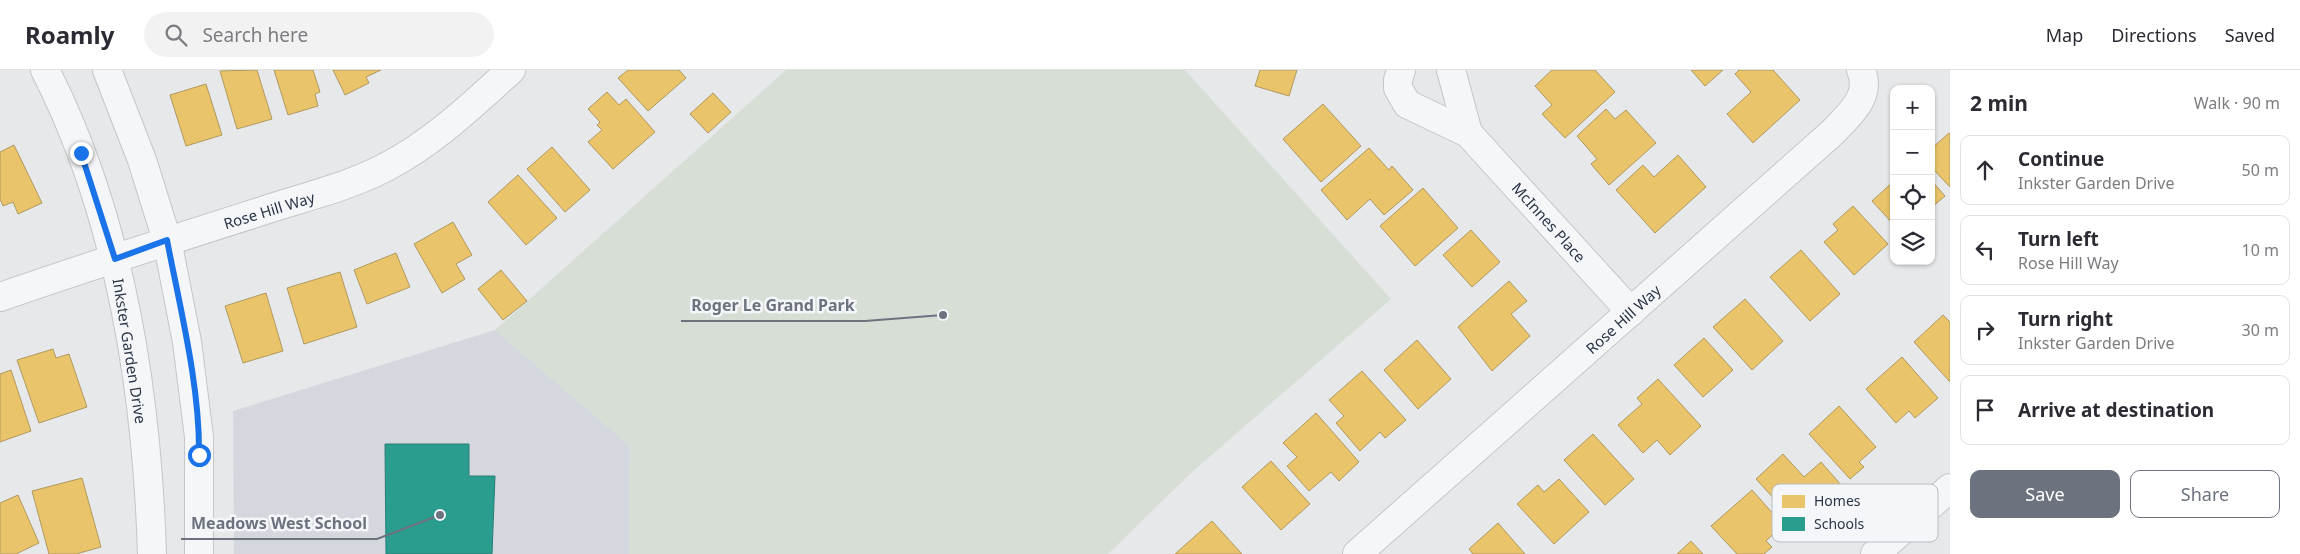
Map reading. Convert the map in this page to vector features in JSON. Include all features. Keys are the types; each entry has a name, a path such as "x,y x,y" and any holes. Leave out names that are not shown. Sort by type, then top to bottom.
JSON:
{"street":[{"name":"Inkster Garden Drive","path":"45,70 59,97 81,153 115,259 128,321 141,417 152,554"},
{"path":"107,70 142,160 167,240 187,342 199,436 199,554"},
{"name":"Rose Hill Way","path":"0,297 167,240 198,233 263,210 329,192 387,167 450,125 511,70"},
{"name":"McInnes Place","path":"1401,70 1398,88 1407,104 1468,133 1631,312"},
{"name":"McInnes Place","path":"1451,70 1468,133"},
{"name":"Rose Hill Way","path":"1358,554 1839,126 1855,109 1864,94 1861,70"},
{"path":"1938,499 1950,488"},
{"path":"1875,554 1889,542"}],"shaded area":[{"path":"786,70 1185,70 1391,299 1192,472 1108,554 629,554 630,446 495,330"},
{"path":"495,330 630,446 629,554 234,554 233,411"}],"building: Homes":[{"path":"257,70 272,119 237,129 220,71"},
{"path":"274,70 313,70 320,92 315,94 318,106 288,115"},
{"path":"333,70 381,70 366,77 369,83 345,95"},
{"path":"628,70 679,70 686,78 648,111 618,78"},
{"path":"1260,70 1297,70 1289,96 1255,86"},
{"path":"1552,70 1595,70 1615,92 1565,138 1542,114 1552,105 1535,86"},
{"path":"1691,70 1723,70 1705,86"},
{"path":"1739,70 1773,70 1800,100 1753,143 1727,114 1751,92 1735,74"},
{"path":"206,84 222,135 186,146 170,95"},
{"path":"607,92 619,105 626,99 655,132 613,169 588,142 602,130 597,125 600,122 588,109"},
{"path":"713,93 731,112 708,133 690,114"},
{"path":"1323,104 1361,146 1321,182 1283,139"},
{"path":"1606,109 1615,119 1626,110 1656,143 1609,185 1591,164 1597,159 1577,136"},
{"path":"1950,134 1950,187 1935,171 1935,145"},
{"path":"14,145 42,203 18,214 13,202 3,206 0,199 0,152"},
{"path":"552,147 590,190 565,212 527,169"},
{"path":"1369,148 1389,170 1392,166 1413,190 1384,215 1370,199 1347,220 1321,190"},
{"path":"1678,155 1706,187 1655,233 1616,190 1643,165 1654,177"},
{"path":"518,175 557,218 526,245 488,202"},
{"path":"1890,185 1890,221 1872,201"},
{"path":"1935,185 1945,196 1935,205"},
{"path":"1423,188 1458,228 1415,266 1380,226"},
{"path":"1853,206 1888,244 1854,275 1824,242 1838,230 1833,224"},
{"path":"453,222 472,255 456,264 465,279 442,293 414,244"},
{"path":"1471,230 1500,262 1472,287 1443,255"},
{"path":"1801,250 1840,294 1810,321 1770,277"},
{"path":"396,253 410,287 367,304 354,270"},
{"path":"501,270 527,301 503,320 478,289"},
{"path":"340,272 357,327 304,344 287,288"},
{"path":"1509,281 1527,301 1511,314 1530,336 1492,371 1458,327"},
{"path":"266,293 283,351 243,363 225,306"},
{"path":"1745,299 1783,341 1752,370 1713,327"},
{"path":"1943,315 1950,322 1950,382 1914,342"},
{"path":"1704,338 1733,370 1703,397 1674,365"},
{"path":"1417,340 1451,379 1418,409 1384,370"},
{"path":"53,349 56,358 69,354 87,407 39,423 17,360"},
{"path":"1902,357 1938,398 1915,418 1909,411 1896,423 1866,389"},
{"path":"11,370 31,431 0,442 0,374"},
{"path":"1362,371 1406,420 1385,438 1380,432 1360,451 1336,423 1344,416 1329,400"},
{"path":"1658,379 1701,426 1670,455 1657,440 1643,453 1618,425 1642,404 1637,398"},
{"path":"1839,406 1876,447 1859,462 1864,467 1850,479 1809,434"},
{"path":"1316,413 1359,462 1339,481 1331,472 1309,491 1287,466 1297,457 1283,443"},
{"path":"1593,434 1634,479 1605,505 1564,460"},
{"path":"1783,454 1804,477 1821,462 1840,484 1772,484 1772,497 1756,479"},
{"path":"1271,461 1310,504 1281,530 1242,487"},
{"path":"82,478 101,547 76,554 49,554 32,491"},
{"path":"1559,479 1589,512 1554,544 1517,504 1538,485 1544,492"},
{"path":"1752,490 1772,513 1772,535 1766,541 1772,547 1764,554 1737,554 1711,526"},
{"path":"18,495 39,543 16,554 0,554 0,503"},
{"path":"1212,521 1242,554 1175,554"},
{"path":"1498,523 1525,554 1473,554 1469,549"},
{"path":"1691,541 1703,554 1677,554"}],"building: Schools":[{"path":"385,444 469,444 469,476 495,476 492,554 386,554"}],"place":[{"name":"Roger Le Grand Park","path":"943,315"},
{"name":"Meadows West School","path":"440,515"}],"route":[{"path":"81,153 115,259 167,240 187,342 199,436 199,455"}]}
